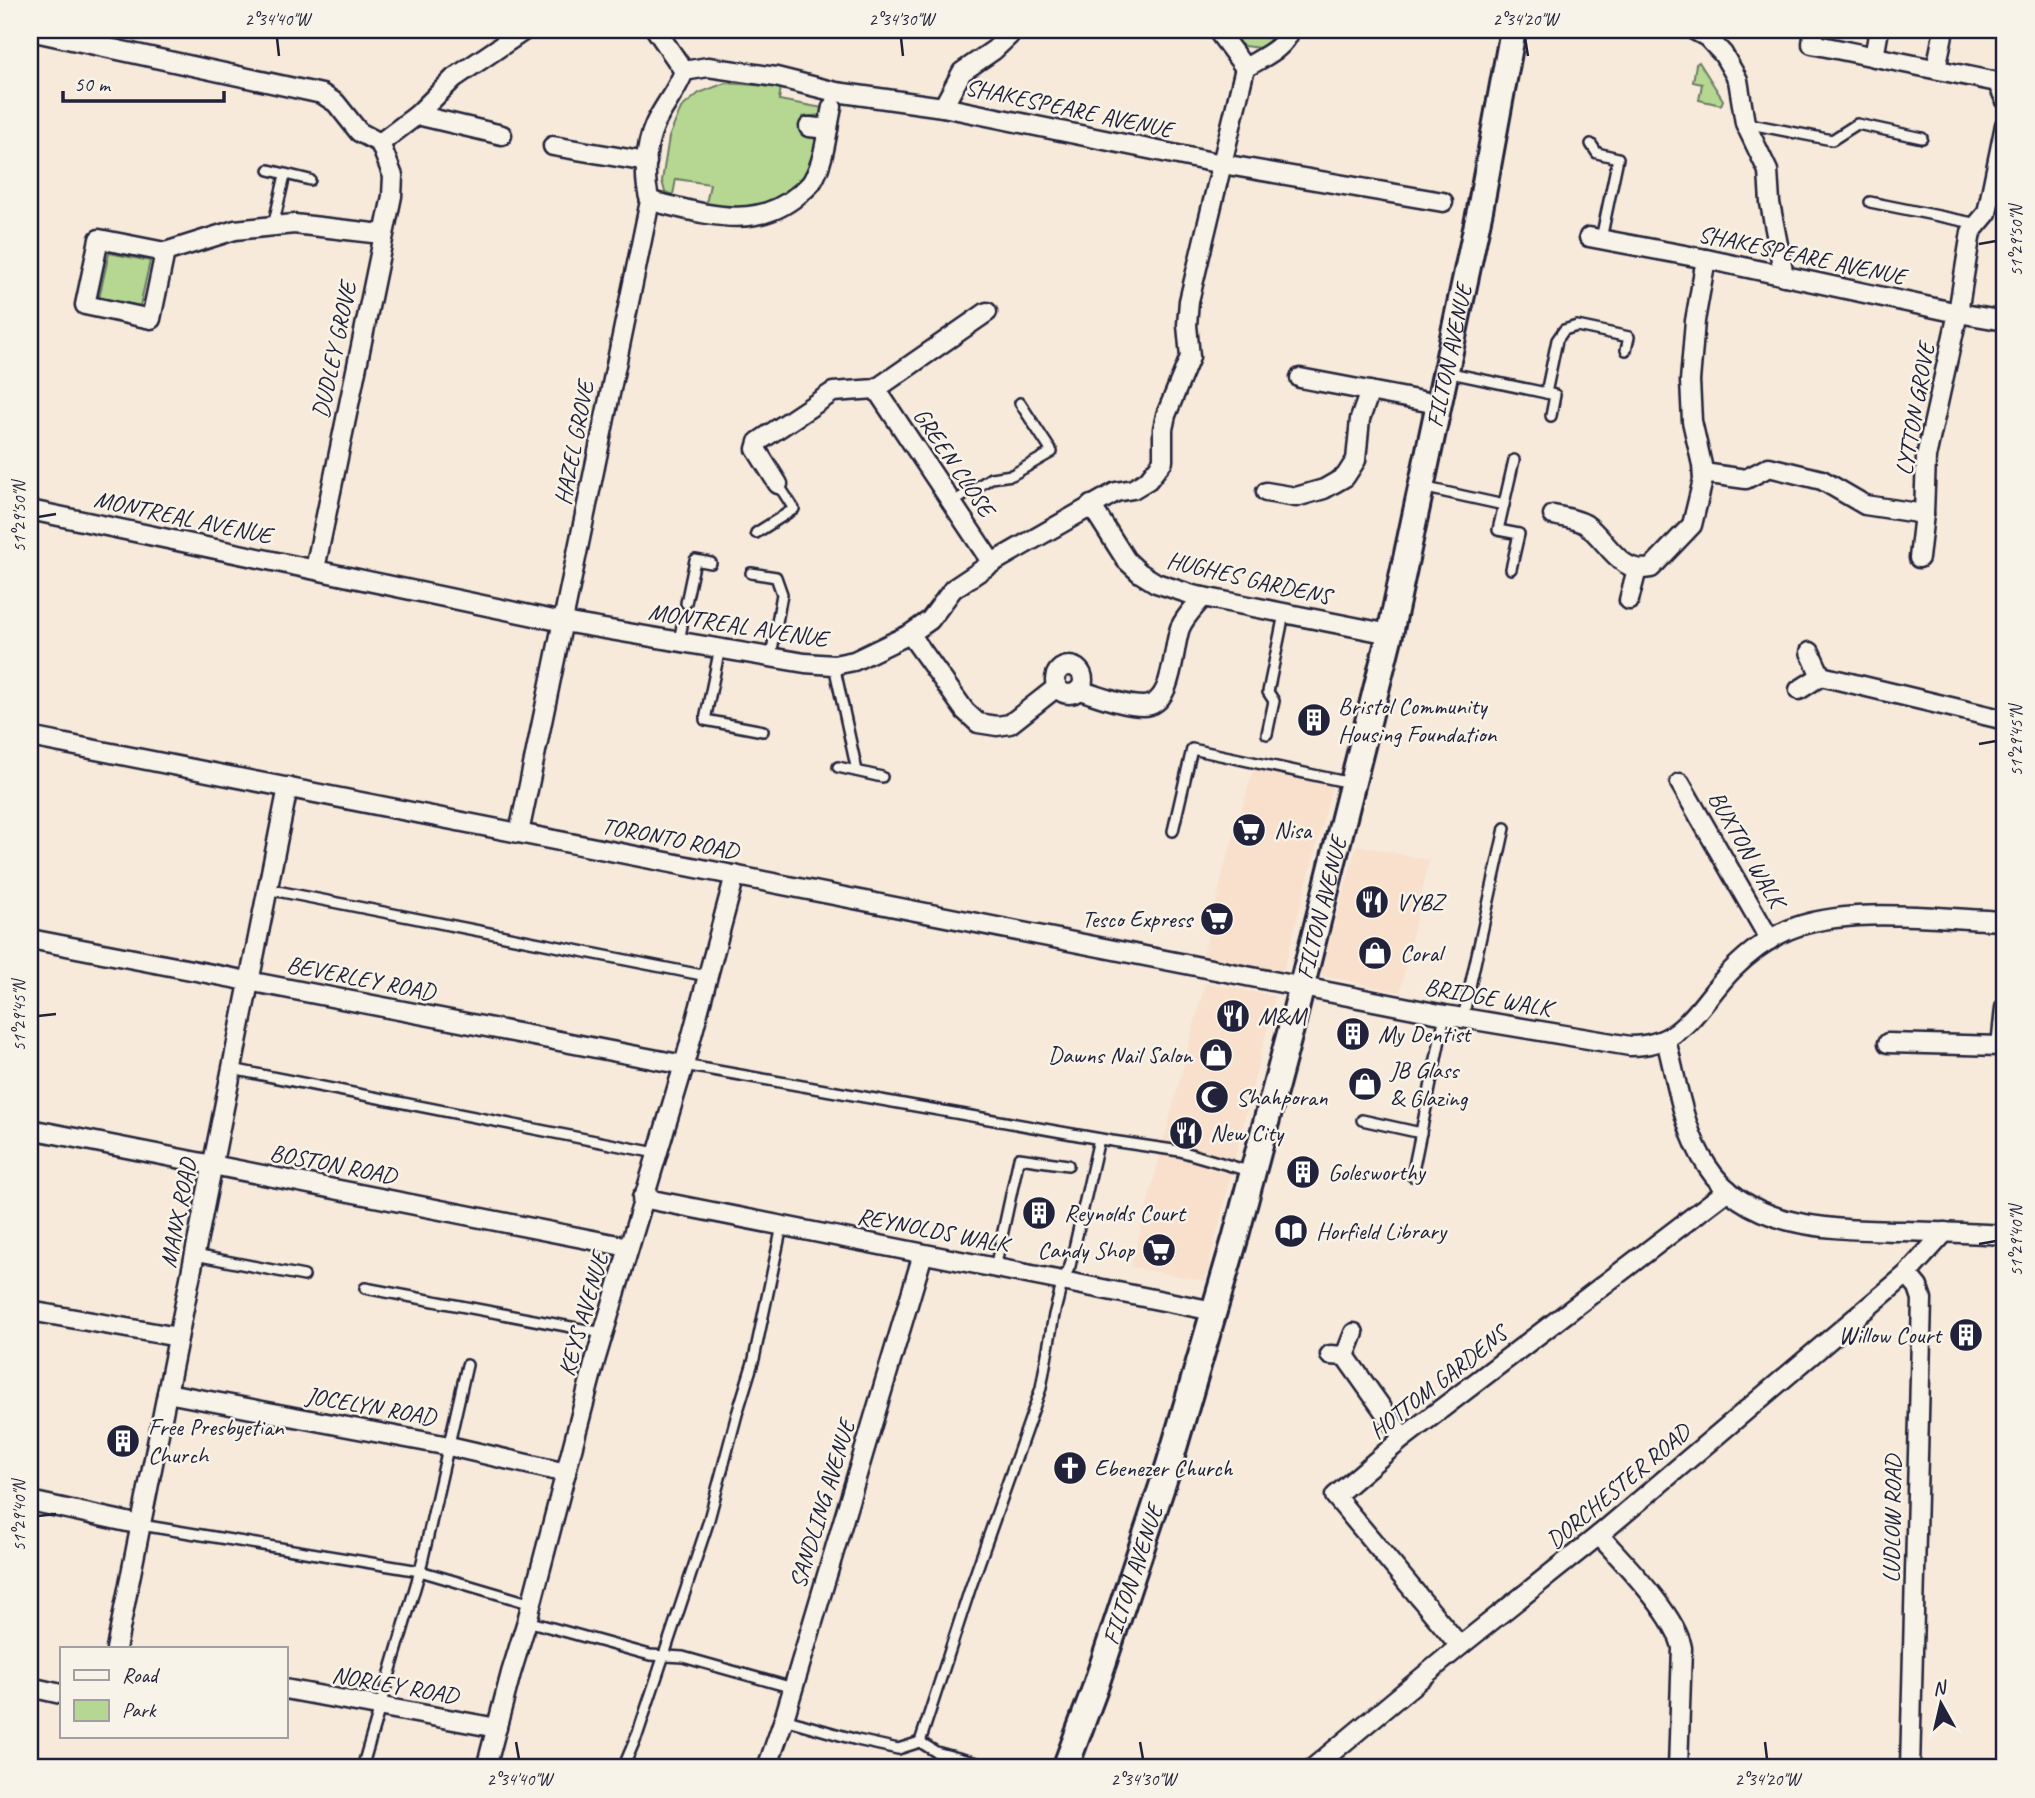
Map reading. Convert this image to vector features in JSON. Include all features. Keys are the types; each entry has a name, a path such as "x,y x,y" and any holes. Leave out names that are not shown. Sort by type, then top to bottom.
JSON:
{"street":[{"path":"30,31 321,94 333,100 359,132 380,143 417,115 454,78 525,30"},
{"path":"656,30 684,71"},
{"path":"943,107 962,72 994,50 1015,30"},
{"path":"1217,30 1245,68 1276,49 1287,39 1290,30"},
{"name":"FILTON AVENUE","path":"1065,1768 1094,1692 1169,1465 1214,1311 1301,987 1390,635 1480,210 1513,30"},
{"path":"1697,30 1723,54 1735,74 1745,123 1768,171 1770,203 1784,276"},
{"path":"1814,30 1812,44 1997,82 2005,99"},
{"path":"1874,57 1879,30"},
{"path":"1936,69 1944,30"},
{"name":"SHAKESPEARE AVENUE","path":"684,71 708,67 776,77 836,92 943,107 1222,164 1443,202"},
{"name":"MONTREAL AVENUE","path":"30,510 563,622 680,634 719,648 813,664 834,665 854,661 910,634 930,620 953,589 992,563 1116,492 1141,486 1163,461 1164,422 1190,357 1187,325 1189,301 1245,68"},
{"name":"HAZEL GROVE","path":"519,833 650,201 645,180 655,124 677,90 684,71"},
{"path":"650,201 730,218 758,216 783,208 813,182 832,107"},
{"path":"417,115 502,135"},
{"name":"LYTTON GROVE","path":"1919,558 1926,457 1958,313 1971,232 1987,213 2005,125"},
{"path":"809,127 828,129"},
{"name":"DUDLEY GROVE","path":"314,569 393,184 391,168 380,143"},
{"path":"553,146 647,162"},
{"path":"165,252 151,319 85,305 99,239 165,252 235,230 295,224 382,234"},
{"name":"SHAKESPEARE AVENUE","path":"1595,238 2005,321"},
{"path":"1553,515 1586,525 1622,562 1637,569 1651,568 1690,528 1703,473 1692,421 1690,381 1695,321 1706,259"},
{"path":"778,484 756,449 758,442 833,392 876,389 986,313"},
{"path":"1300,378 1438,404"},
{"name":"GREEN CLOSE","path":"876,389 992,563"},
{"path":"1266,492 1289,498 1304,495 1330,486 1349,474 1356,460 1358,429 1370,391"},
{"name":"LYTTON GROVE","path":"1703,473 1746,479 1769,467 1822,480 1865,505 1924,514"},
{"name":"HUGHES GARDENS","path":"1091,505 1114,544 1140,573 1168,588 1390,635"},
{"path":"1629,600 1637,569"},
{"path":"1079,690 1084,678 1082,672 1071,665 1059,669 1055,675 1057,687 1067,694 1079,690 1137,705 1152,705 1158,702 1165,693 1181,626 1203,597"},
{"path":"910,634 965,711 978,723 997,726 1010,724 1057,687"},
{"path":"1810,652 1821,676"},
{"path":"1799,690 1821,676 2005,720"},
{"name":"TORONTO ROAD","path":"30,737 1301,987"},
{"name":"BUXTON WALK","path":"1680,783 1770,940"},
{"name":"MANX ROAD","path":"116,1647 288,787"},
{"name":"KEYS AVENUE","path":"486,1768 530,1613 603,1333 684,1065 735,876"},
{"path":"2005,921 1841,917 1802,925 1770,940 1732,970 1683,1028 1666,1040 1698,1150 1712,1173 1728,1190 1750,1206 1806,1225 1855,1230 2005,1235"},
{"name":"BEVERLEY ROAD","path":"30,939 684,1065"},
{"name":"BRIDGE WALK","path":"1301,987 1445,1015 1630,1046 1666,1040"},
{"path":"1888,1043 2001,1046 2005,1008"},
{"name":"BOSTON ROAD","path":"30,1129 628,1247"},
{"name":"HOTTOM GARDENS","path":"1460,1646 1335,1496 1403,1438 1728,1190"},
{"name":"REYNOLDS WALK","path":"642,1198 1214,1311"},
{"name":"DORCHESTER ROAD","path":"1320,1766 1460,1646 1599,1535 1908,1275 1945,1233"},
{"name":"SANDLING AVENUE","path":"767,1768 923,1254"},
{"name":"LUDLOW ROAD","path":"1908,1275 1918,1287 1922,1299 1910,1768"},
{"path":"30,1311 178,1337"},
{"path":"1354,1333 1338,1356 1403,1438"},
{"name":"JOCELYN ROAD","path":"167,1393 449,1446 566,1473"},
{"path":"30,1502 141,1525"},
{"path":"1599,1535 1670,1619 1681,1640 1678,1768"},
{"path":"30,1687 60,1694"},
{"name":"NORLEY ROAD","path":"287,1689 497,1728"}],"lane":[{"path":"1745,123 1832,140 1857,124 1922,138"},
{"path":"1591,144 1597,153 1618,158 1595,238"},
{"path":"269,170 310,180"},
{"path":"273,226 285,174"},
{"path":"1870,202 1978,224"},
{"path":"1546,393 1557,340 1564,330 1577,326 1629,337 1626,350"},
{"path":"1444,372 1555,395 1551,416"},
{"path":"952,503 991,478 1012,475 1052,452 1020,403"},
{"path":"1511,569 1518,534 1498,530 1514,460"},
{"path":"756,533 794,509 778,484"},
{"path":"1420,486 1504,505"},
{"path":"686,603 695,560 711,563"},
{"path":"751,573 776,578 782,594 771,656"},
{"path":"1267,734 1274,701 1268,692 1284,614"},
{"path":"719,648 705,720 763,731"},
{"path":"834,665 857,771"},
{"path":"1173,831 1192,749 1353,783"},
{"path":"838,767 882,778"},
{"path":"1463,1018 1505,828"},
{"path":"267,889 707,976"},
{"path":"1412,1176 1445,1015"},
{"path":"684,1065 1180,1151 1252,1171"},
{"path":"232,1069 656,1153"},
{"path":"1362,1120 1421,1133"},
{"path":"920,1742 965,1601 1041,1388 1046,1349 1063,1280 1070,1266 1099,1139"},
{"path":"995,1268 1019,1158 1068,1165"},
{"path":"623,1768 638,1733 708,1523 737,1414 745,1394 782,1226"},
{"path":"195,1255 304,1276"},
{"path":"365,1288 603,1333"},
{"path":"362,1768 420,1571 467,1365"},
{"path":"141,1525 420,1571 650,1655 683,1657 793,1688"},
{"path":"784,1719 898,1749 920,1742 936,1752 995,1768"}],"shaded area":[{"path":"1255,765 1334,780 1283,972 1203,955 1226,861"},
{"path":"1357,845 1429,860 1400,992 1320,975"},
{"path":"1205,983 1275,996 1205,1281 1131,1267"}],"green space":[{"path":"1231,30 1274,30 1269,41 1260,48 1244,46 1234,40"},
{"path":"1699,62 1723,100 1721,105 1699,100 1702,84 1693,82 1696,64"},
{"path":"725,83 781,87 779,100 823,108 822,115 802,117 801,132 811,135 817,143 813,164 788,196 771,207 748,210 712,206 706,204 710,184 676,179 673,195 665,192 662,181 669,137 681,108 699,93"},
{"path":"109,253 150,261 140,306 99,298"}],"place":[{"name":"Bristol Community Housing Foundation","path":"1314,720"},
{"name":"Nisa","path":"1249,830"},
{"name":"VYBZ","path":"1372,902"},
{"name":"Tesco Express","path":"1217,919"},
{"name":"Coral","path":"1375,953"},
{"name":"M&M","path":"1233,1016"},
{"name":"My Dentist","path":"1353,1034"},
{"name":"Dawns Nail Salon","path":"1216,1055"},
{"name":"JB Glass & Glazing","path":"1365,1084"},
{"name":"Shahporan","path":"1212,1097"},
{"name":"New City","path":"1186,1133"},
{"name":"Golesworthy","path":"1303,1172"},
{"name":"Reynolds Court","path":"1039,1213"},
{"name":"Horfield Library","path":"1291,1231"},
{"name":"Candy Shop","path":"1159,1250"},
{"name":"Willow Court","path":"1966,1335"},
{"name":"Free Presbyetian Church","path":"123,1441"},
{"name":"Ebenezer Church","path":"1070,1468"}]}
